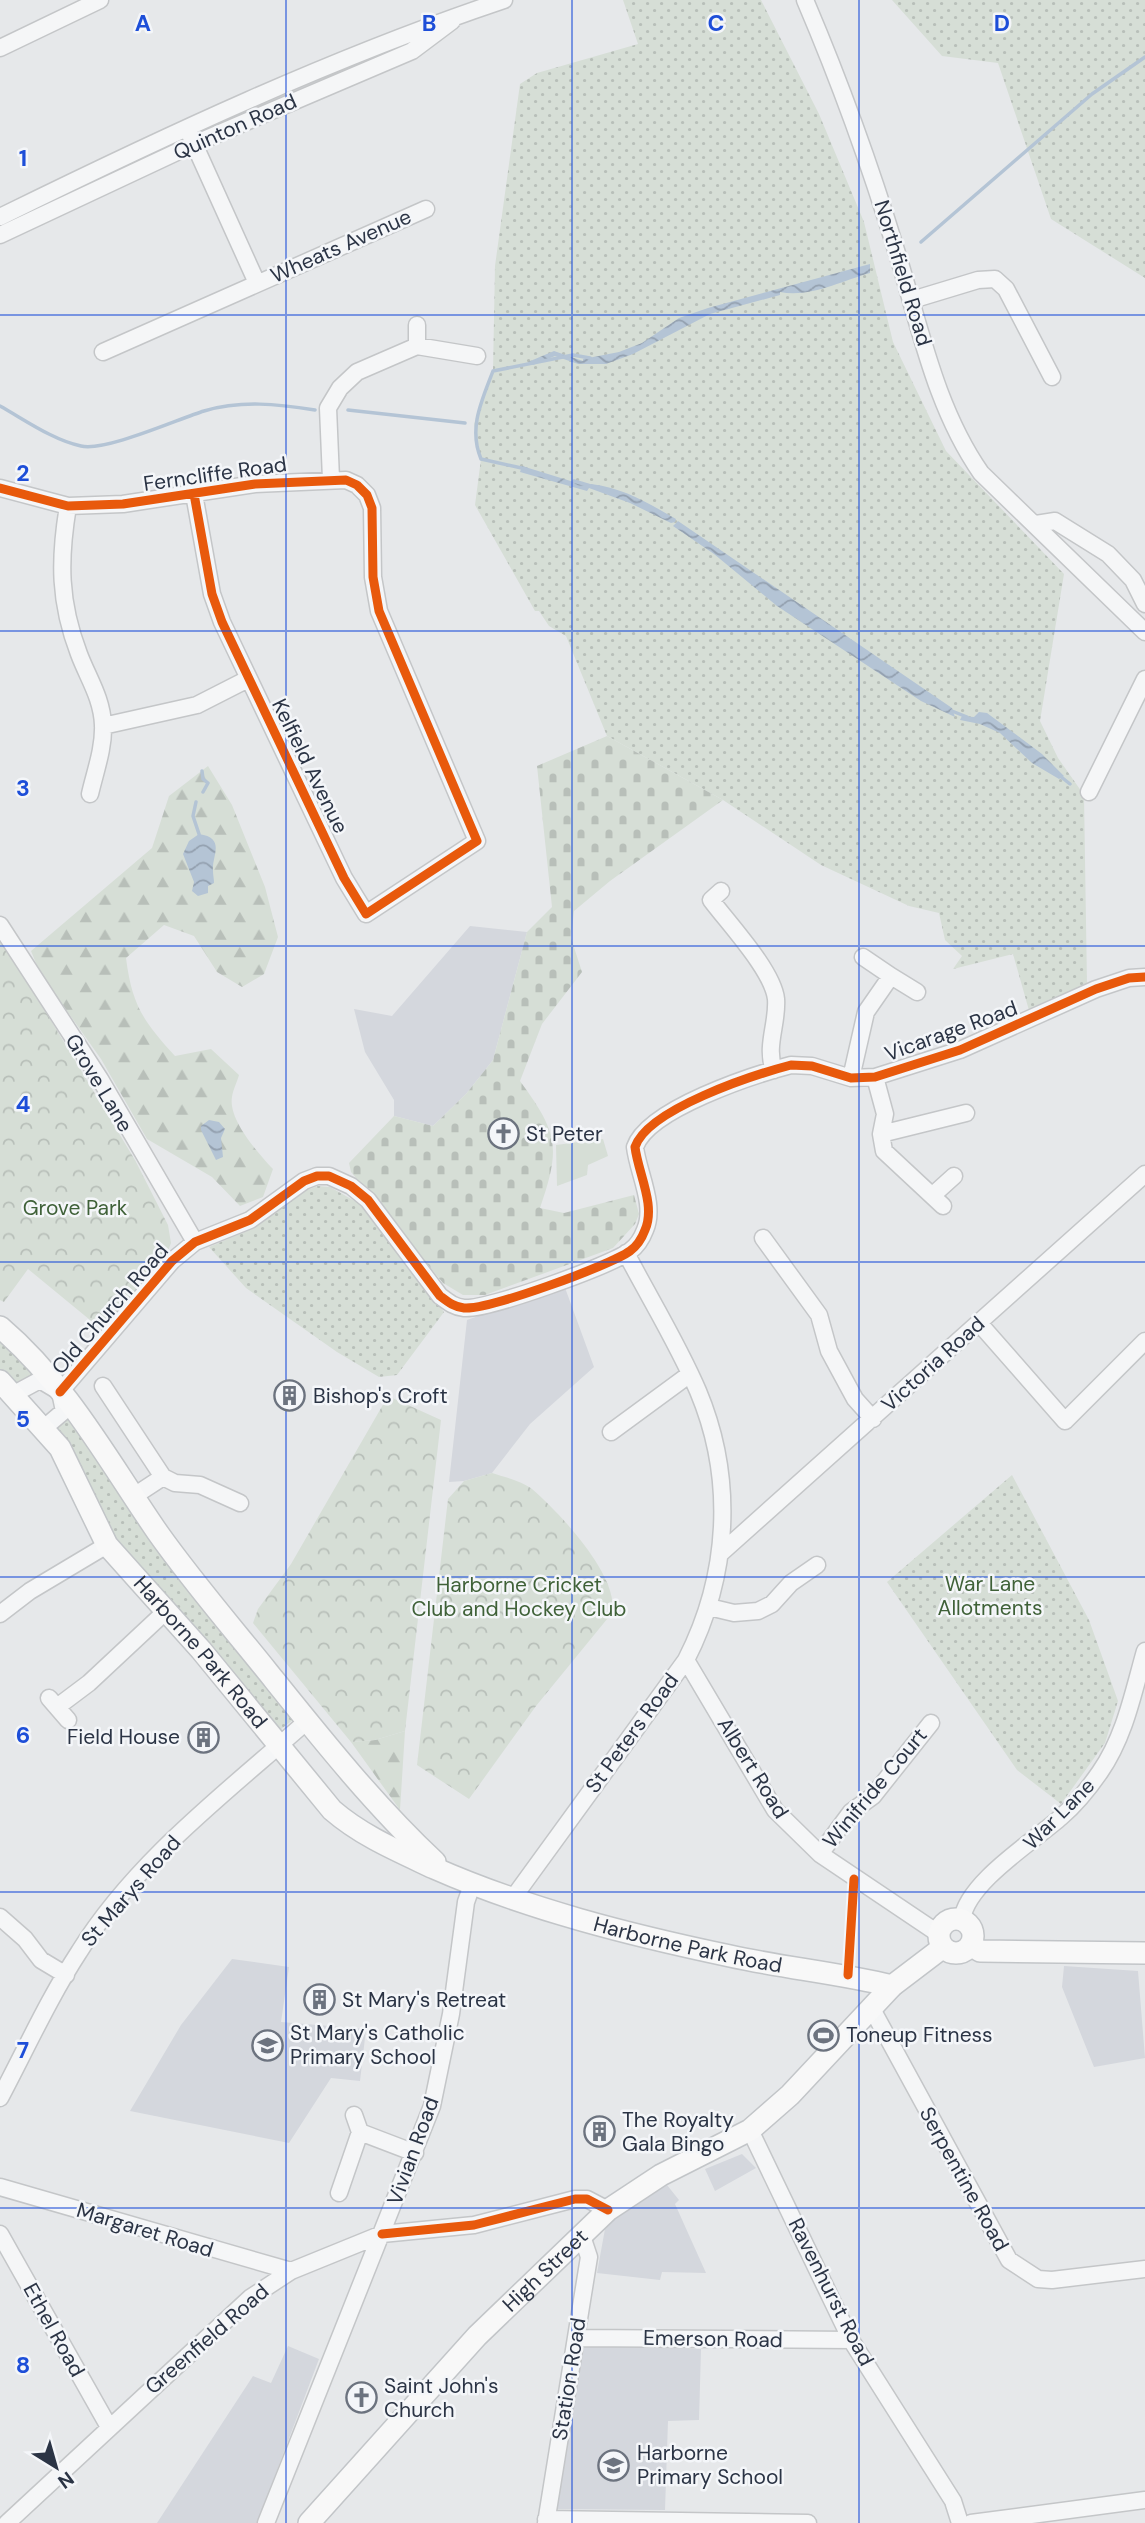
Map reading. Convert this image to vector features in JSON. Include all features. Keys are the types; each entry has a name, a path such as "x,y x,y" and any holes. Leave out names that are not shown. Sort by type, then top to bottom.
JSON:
{"main road":[{"name":"Harborne Park Road","path":"0,1328 18,1343 89,1427 199,1587 307,1721 365,1791 447,1874"},
{"name":"Harborne Park Road","path":"7,1388 60,1448 107,1545 280,1745 332,1810 350,1826 447,1874 513,1898 630,1932 727,1955 848,1975 892,1986"},
{"path":"962,1920 972,1930 971,1945 957,1954 941,1941 947,1921 962,1920"},
{"name":"High Street","path":"309,2523 477,2336 608,2210 661,2175 750,2130 790,2095 892,1986 941,1941"},
{"path":"971,1945 981,1951 1145,1953"}],"street":[{"path":"0,48 100,0"},
{"name":"Quinton Road","path":"0,218 187,129 424,26 504,0"},
{"name":"Northfield Road","path":"804,0 831,62 875,180 942,400 964,448 981,473 1037,524 1145,632"},
{"name":"Quinton Road","path":"0,235 194,144 412,51 465,12"},
{"name":"Wheats Avenue","path":"187,129 257,283"},
{"name":"Wheats Avenue","path":"103,352 426,209"},
{"path":"912,300 978,280 995,279 1006,289 1052,377"},
{"path":"417,325 417,346"},
{"path":"331,479 328,408 340,388 357,372 417,346 477,356"},
{"name":"Ferncliffe Road","path":"0,488 68,506 123,504 255,484 331,479 357,485 369,501 373,577 379,611 445,770 475,832"},
{"name":"Kelfield Avenue","path":"194,494 212,594 248,679 344,878 366,914 477,841 475,832"},
{"path":"68,506 60,558 65,607 79,653 99,699 103,726 90,794"},
{"path":"1037,524 1055,521 1108,554 1133,580 1145,604"},
{"path":"103,726 197,705 248,679"},
{"path":"1089,792 1145,679"},
{"path":"710,900 773,985 776,1009 770,1059 774,1070"},
{"name":"Grove Lane","path":"0,925 100,1079 195,1242"},
{"path":"863,957 917,992"},
{"path":"851,1077 866,1012 891,976"},
{"name":"Vicarage Road","path":"626,1253 640,1239 649,1215 635,1147 639,1136 663,1116 791,1065 812,1066 851,1077 876,1077 980,1042 1096,989 1129,978 1145,977"},
{"path":"876,1077 885,1114 881,1134 884,1151 938,1200 954,1176"},
{"path":"881,1134 966,1113"},
{"name":"Victoria Road","path":"721,1553 1145,1174"},
{"name":"Old Church Road","path":"60,1392 172,1261 195,1242 250,1220 304,1181 329,1176 351,1186 368,1200 440,1296 453,1305 473,1307 504,1300 626,1253"},
{"path":"762,1238 782,1256 819,1315 829,1351 855,1399 873,1419"},
{"name":"St Peters Road","path":"513,1898 686,1660 709,1607 721,1553 724,1511 715,1446 690,1374 626,1253"},
{"path":"979,1323 1065,1422 1145,1341"},
{"path":"611,1432 690,1374"},
{"name":"Old Church Road","path":"7,1388 40,1380 60,1392 64,1411 44,1428"},
{"path":"103,1387 163,1477 174,1483 200,1485 240,1503"},
{"path":"134,1496 163,1477"},
{"path":"0,1614 30,1591 107,1545"},
{"path":"709,1607 734,1613 758,1611 772,1604 791,1583 817,1565"},
{"path":"68,1720 53,1703 89,1683 165,1612"},
{"name":"War Lane","path":"962,1920 963,1910 975,1893 996,1871 1064,1815 1101,1770 1121,1736 1145,1651"},
{"name":"Albert Road","path":"686,1660 775,1810 820,1854 941,1941"},
{"name":"St Marys Road","path":"0,2098 79,1951 112,1907 150,1862 307,1721"},
{"name":"Winifride Court","path":"820,1854 851,1812 873,1796 930,1723"},
{"name":"Vivian Road","path":"266,2523 432,2106 442,2062 466,1902 472,1885"},
{"path":"0,1917 25,1939 41,1960 66,1975"},
{"name":"Serpentine Road","path":"872,2009 1009,2260 1038,2279 1052,2280 1145,2269"},
{"path":"339,2193 360,2132 354,2115"},
{"name":"Ravenhurst Road","path":"750,2130 850,2340 953,2501 960,2523"},
{"path":"360,2132 415,2153"},
{"name":"Margaret Road","path":"0,2187 290,2271"},
{"name":"Greenfield Road","path":"7,2523 250,2298 290,2271 382,2234 474,2225 575,2199 587,2199 608,2210"},
{"name":"Ethel Road","path":"0,2234 108,2427"},
{"name":"Station Road","path":"546,2521 589,2257 582,2236"},
{"name":"Emerson Road","path":"576,2338 850,2340"},
{"path":"971,2523 1145,2500"},
{"path":"546,2521 808,2523"}],"shaded area":[{"path":"470,926 527,932 493,1060 466,1094 433,1126 394,1116 394,1100 365,1052 354,1009 392,1016"},
{"path":"564,1285 594,1367 530,1424 492,1473 449,1482 467,1320"},
{"name":"St Mary's Catholic Primary School","path":"232,1959 289,1967 281,2022 366,2029 360,2081 331,2078 289,2143 130,2111 181,2025"},
{"path":"1064,1966 1138,1971 1145,2058 1094,2067 1062,1987"},
{"path":"742,2154 756,2168 715,2191 705,2169"},
{"path":"667,2185 679,2200 675,2204 706,2273 662,2272 660,2280 597,2273 605,2229 611,2221"},
{"name":"Harborne Primary School","path":"580,2344 701,2349 699,2420 668,2421 665,2510 555,2509"},
{"path":"288,2346 319,2359 257,2523 157,2523 253,2376 271,2383"}],"green space":[{"path":"623,0 761,0 819,114 864,222 893,342 946,451 1064,574 1040,721 1058,758 1084,795 1087,985 1030,1014 1013,954 953,969 962,956 945,940 939,913 909,906 821,865 723,800 607,736 566,636 549,626 539,611 535,611 475,505 481,459 474,424 493,371 495,266 520,84 537,73 638,44"},
{"path":"892,0 1145,0 1145,278 1051,219 998,63 942,56"},
{"path":"607,736 723,800 610,881 574,911 571,938 582,972 542,1024 520,1081 542,1114 552,1141 551,1170 540,1208 564,1213 634,1195 639,1214 635,1224 613,1248 485,1295 463,1295 443,1283 351,1172 349,1163 394,1116 433,1126 466,1094 493,1060 527,932 552,907 537,766"},
{"path":"208,766 232,805 265,887 278,937 264,974 242,987 217,972 194,936 164,925 126,958 132,988 141,1012 175,1056 211,1049 239,1075 232,1097 235,1116 246,1136 273,1169 263,1197 240,1206 212,1177 147,1139 101,1059 40,973 31,951 152,848 169,796"},
{"name":"Grove Park","path":"0,936 135,1160 168,1225 171,1243 166,1256 101,1329 28,1269 4,1302 0,1300"},
{"path":"603,1139 608,1156 588,1165 587,1175 557,1186 556,1145"},
{"path":"318,1186 330,1187 360,1204 444,1312 397,1375 379,1377 337,1352 246,1288 209,1247 247,1231 307,1190"},
{"path":"0,1338 37,1374 15,1387 0,1374"},
{"path":"388,1396 441,1420 405,1731 375,1740 351,1742 253,1623 258,1609 291,1564"},
{"path":"68,1419 77,1422 294,1719 276,1733 114,1547 55,1435 59,1424"},
{"name":"Harborne Cricket Club and Hockey Club","path":"492,1473 528,1486 571,1529 607,1582 612,1598 612,1613 536,1706 469,1799 417,1765 448,1499 464,1481"},
{"name":"War Lane Allotments","path":"1012,1475 1089,1620 1118,1701 1105,1743 1061,1804 1017,1770 887,1582"},
{"path":"405,1731 400,1810 351,1742 375,1740"}],"water":[{"path":"870,264 870,273 825,288 803,293 780,292 780,295 710,314 633,354 606,364 578,364 555,356 533,365 528,362 554,351 583,361 619,352 642,343 679,318"},
{"path":"522,466 590,487 591,484 603,486 625,493 676,519 675,522 671,523 630,503 589,488 587,491 520,472"},
{"path":"678,521 952,708 955,717 921,701 777,606 714,554 673,526"},
{"path":"979,712 987,713 1042,754 1064,776 1059,779 1032,763 1000,733 980,724 960,720 962,716 974,717"},
{"path":"199,834 213,840 216,849 214,883 208,886 208,893 198,896 192,891 194,882 183,854 189,841"},
{"path":"209,1120 219,1122 225,1129 221,1138 223,1157 216,1160 201,1130 201,1126"}],"waterway":[{"path":"921,242 1092,94 1145,57"},
{"path":"526,469 481,459 477,448 478,414 493,371 573,355 590,358"},
{"path":"0,406 60,439 92,447 124,440 204,411 232,405 260,404 315,410"},
{"path":"348,410 465,423"},
{"path":"574,481 594,487"},
{"path":"952,711 967,717"},
{"path":"202,771 203,779 208,783 203,792"},
{"path":"1060,776 1070,784"},
{"path":"196,802 193,816 199,834"}],"cycle path":[{"path":"0,488 68,506 123,504 255,484 346,480 357,485 367,495 372,508 373,577 379,611 477,841 366,914 344,878 222,622 212,594 194,494"},
{"path":"60,1392 172,1261 195,1242 250,1220 304,1181 317,1176 329,1176 351,1186 368,1200 440,1296 464,1308 477,1307 522,1295 575,1276 618,1258 635,1247 648,1220 647,1200 635,1147 644,1133 680,1107 728,1085 791,1065 812,1066 851,1078 875,1077 960,1050 1096,989 1129,978 1145,977"},
{"path":"848,1975 854,1879"},
{"path":"382,2234 474,2225 575,2199 587,2199 608,2210"}],"place":[{"name":"St Peter","path":"503,1134"},
{"name":"Bishop's Croft","path":"290,1396"},
{"name":"Field House","path":"203,1737"},
{"name":"St Mary's Retreat","path":"319,2000"},
{"name":"Toneup Fitness","path":"823,2035"},
{"name":"St Mary's Catholic Primary School","path":"267,2045"},
{"name":"The Royalty Gala Bingo","path":"599,2132"},
{"name":"Saint John's Church","path":"361,2398"},
{"name":"Harborne Primary School","path":"614,2465"}]}
